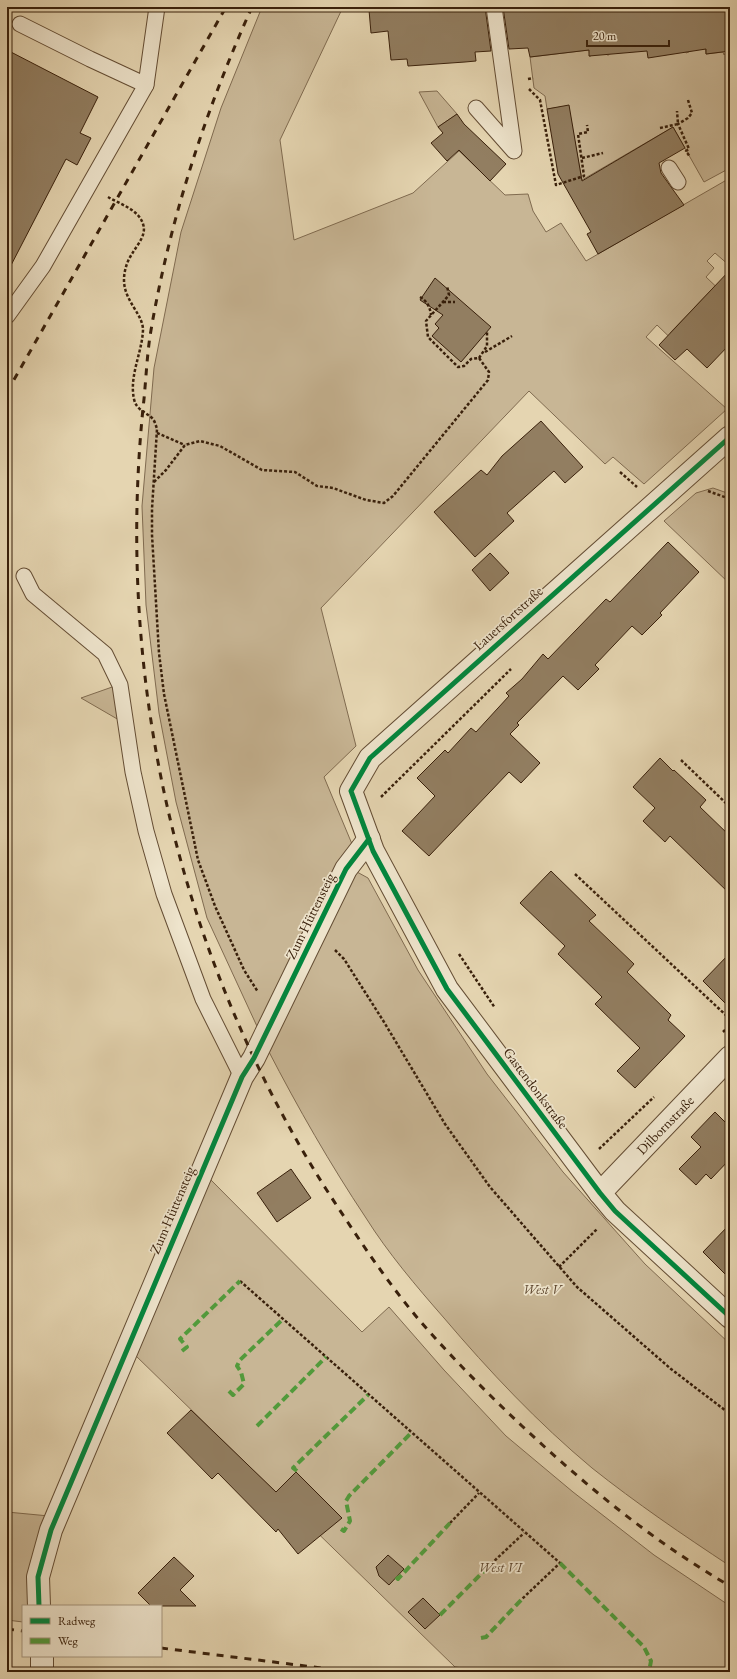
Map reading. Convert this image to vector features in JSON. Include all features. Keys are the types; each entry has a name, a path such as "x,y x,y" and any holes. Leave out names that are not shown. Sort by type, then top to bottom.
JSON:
{"street":[{"name":"Lauersfortstraße","path":"368,839 351,790 370,758 728,442"},
{"name":"Zum Hüttensteig","path":"40,1605 38,1577 51,1530 242,1077 279,1007 346,869 368,839"},
{"name":"Gastendonkstraße","path":"368,839 447,989 600,1193 615,1211 730,1317"},
{"name":"Dilbornstraße","path":"600,1193 730,1057"},
{"path":"42,1657 42,1672"}],"lane":[{"path":"7,316 43,266 146,85 158,7"},
{"path":"476,108 514,151 494,7"},
{"path":"20,24 146,85"},
{"path":"669,168 678,182"},
{"path":"24,576 33,594 105,654 120,685 133,772 146,831 164,894 203,999 242,1077"}],"path":[{"path":"533,78 527,77 530,91 540,100 556,185 584,176 578,134 588,132 587,125"},
{"path":"660,128 678,124 688,118 692,113 688,100"},
{"path":"677,111 678,124 689,149 686,151 690,157 685,159"},
{"path":"582,158 602,153"},
{"path":"102,193 135,212 140,218 144,228 142,238 128,262 124,286 125,293 141,322 143,329 135,374 134,400 137,407 153,419 157,433 152,535 163,687 198,860 215,906 247,974 263,998 270,1004 279,1007"},
{"path":"447,286 449,294 426,321 428,337 458,367 464,366 471,359 479,358 484,352 488,341 487,332"},
{"path":"420,297 428,304 431,315"},
{"path":"442,303 454,302"},
{"path":"484,352 512,336"},
{"path":"154,482 166,470 185,445 200,441 220,446 262,470 295,472 317,486 333,488 366,500 384,503 393,496 488,380 489,372 479,358"},
{"path":"157,433 185,445"},
{"path":"703,490 730,499"},
{"path":"376,802 516,664"},
{"path":"681,760 730,807"},
{"path":"575,874 730,1019"},
{"path":"334,949 344,959 450,1130 490,1187 577,1287 671,1369 730,1414"},
{"path":"456,949 496,1008"},
{"path":"719,1036 730,1026"},
{"path":"594,1154 656,1095"},
{"path":"559,1266 615,1211"},
{"path":"240,1281 524,1533 560,1563 522,1599"},
{"path":"450,1523 479,1493"},
{"path":"491,1564 524,1533"}],"green space":[{"path":"262,7 343,7 280,140 294,240 413,193 459,151 505,195 528,194 533,211 546,232 561,223 586,261 730,178 730,266 715,253 707,261 714,268 706,277 726,296 712,289 670,333 684,351 657,325 646,337 727,409 644,484 613,457 605,464 529,391 321,608 356,746 324,777 352,844 261,1035 207,918 176,802 159,713 146,605 142,506 154,368 181,232 221,108"},
{"path":"645,46 665,55 685,50 686,53 689,52 688,49 705,47 706,54 723,52 724,55 726,52 730,51 730,168 704,182 673,127 582,180 568,106 547,109 545,96 534,88 530,57 589,50 590,57 590,53 606,51 607,55 609,55 609,52"},
{"path":"437,91 457,114 438,127 419,92"},
{"path":"713,488 730,494 730,584 664,521 696,493"},
{"path":"115,686 119,720 81,698"},
{"name":"West V","path":"357,872 368,878 418,970 487,1074 563,1172 645,1264 730,1344 730,1566 626,1494 592,1468 533,1415 461,1338 413,1282 375,1231 327,1156 279,1072 268,1050 347,880"},
{"name":"West VI","path":"209,1178 362,1332 389,1307 444,1370 506,1436 573,1492 654,1555 730,1606 730,1672 495,1672 455,1667 134,1354"},
{"path":"7,1512 49,1516 35,1605 22,1605 22,1622 7,1620"}],"building":[{"path":"397,7 485,7 491,51 475,52 476,61 465,62 408,66 407,59 391,60 388,31 371,33 369,10"},
{"path":"503,7 730,7 730,51 706,54 706,49 648,58 647,51 589,56 589,50 530,57 528,48 509,49"},
{"path":"7,50 98,97 80,133 91,138 77,165 66,159 7,273"},
{"path":"569,105 582,181 673,127 685,148 659,163 661,173 684,205 598,254 587,234 591,232 558,174 547,109"},
{"path":"457,114 464,124 506,164 490,181 459,150 447,161 431,143 443,133 438,127"},
{"path":"730,270 730,344 707,368 687,349 675,360 659,345"},
{"path":"435,278 491,327 461,362 432,336 439,328 435,324 443,315 420,300"},
{"path":"541,421 583,467 565,483 554,471 507,513 514,521 475,557 434,512 481,470 487,475 502,456"},
{"path":"668,542 699,572 660,613 662,615 642,635 632,626 595,665 599,669 578,690 563,676 517,723 519,725 510,734 540,763 521,783 509,772 429,856 402,831 435,796 417,778 445,750 448,753 471,728 476,732 509,696 506,693 522,679 543,654 548,659 606,599 610,602"},
{"path":"490,553 509,573 490,591 472,570"},
{"path":"660,758 706,800 700,807 730,836 730,894 670,836 665,842 643,821 655,808 633,787"},
{"path":"551,871 596,915 589,921 634,964 627,972 671,1015 668,1020 685,1036 635,1088 617,1071 640,1048 595,1004 602,997 558,954 565,946 520,903"},
{"path":"730,953 730,1008 703,981"},
{"path":"715,1112 730,1127 730,1159 711,1179 706,1174 696,1185 679,1169 701,1147 691,1137"},
{"path":"291,1169 311,1198 277,1222 257,1193"},
{"path":"730,1224 730,1279 703,1252"},
{"path":"191,1410 276,1492 296,1472 342,1518 298,1554 278,1529 276,1532 218,1473 212,1479 167,1433"},
{"path":"388,1555 404,1569 389,1585 379,1576 376,1567"},
{"path":"174,1557 194,1576 180,1590 196,1606 150,1605 138,1593"},
{"path":"423,1598 440,1615 425,1629 408,1612"}],"railway":[{"path":"7,392 226,7"},
{"path":"252,7 235,46 204,127 190,168 167,251 149,344 137,503 139,606 149,708 168,809 195,909 230,1005 274,1099 326,1189 403,1300 440,1344 481,1386 522,1426 571,1470 622,1512 674,1551 730,1586"},
{"path":"7,1629 22,1631"},
{"path":"162,1648 354,1672"}],"marked path":[{"path":"182,1351 187,1347 180,1339 240,1281"},
{"path":"229,1391 233,1395 244,1384 241,1372 237,1366 240,1360 283,1319"},
{"path":"257,1426 326,1357"},
{"path":"297,1471 293,1468 368,1395"},
{"path":"341,1529 344,1531 350,1521 346,1501 349,1496 411,1433"},
{"path":"396,1577 398,1579 450,1523"},
{"path":"560,1563 644,1647 651,1661 649,1672"},
{"path":"440,1615 491,1564"},
{"path":"481,1638 486,1637 522,1599"}],"cycle path":[{"path":"730,437 370,758 351,791 373,851 447,989 615,1211 730,1317"},
{"path":"39,1605 38,1577 51,1530 242,1077 254,1058 346,869 369,839"}]}
